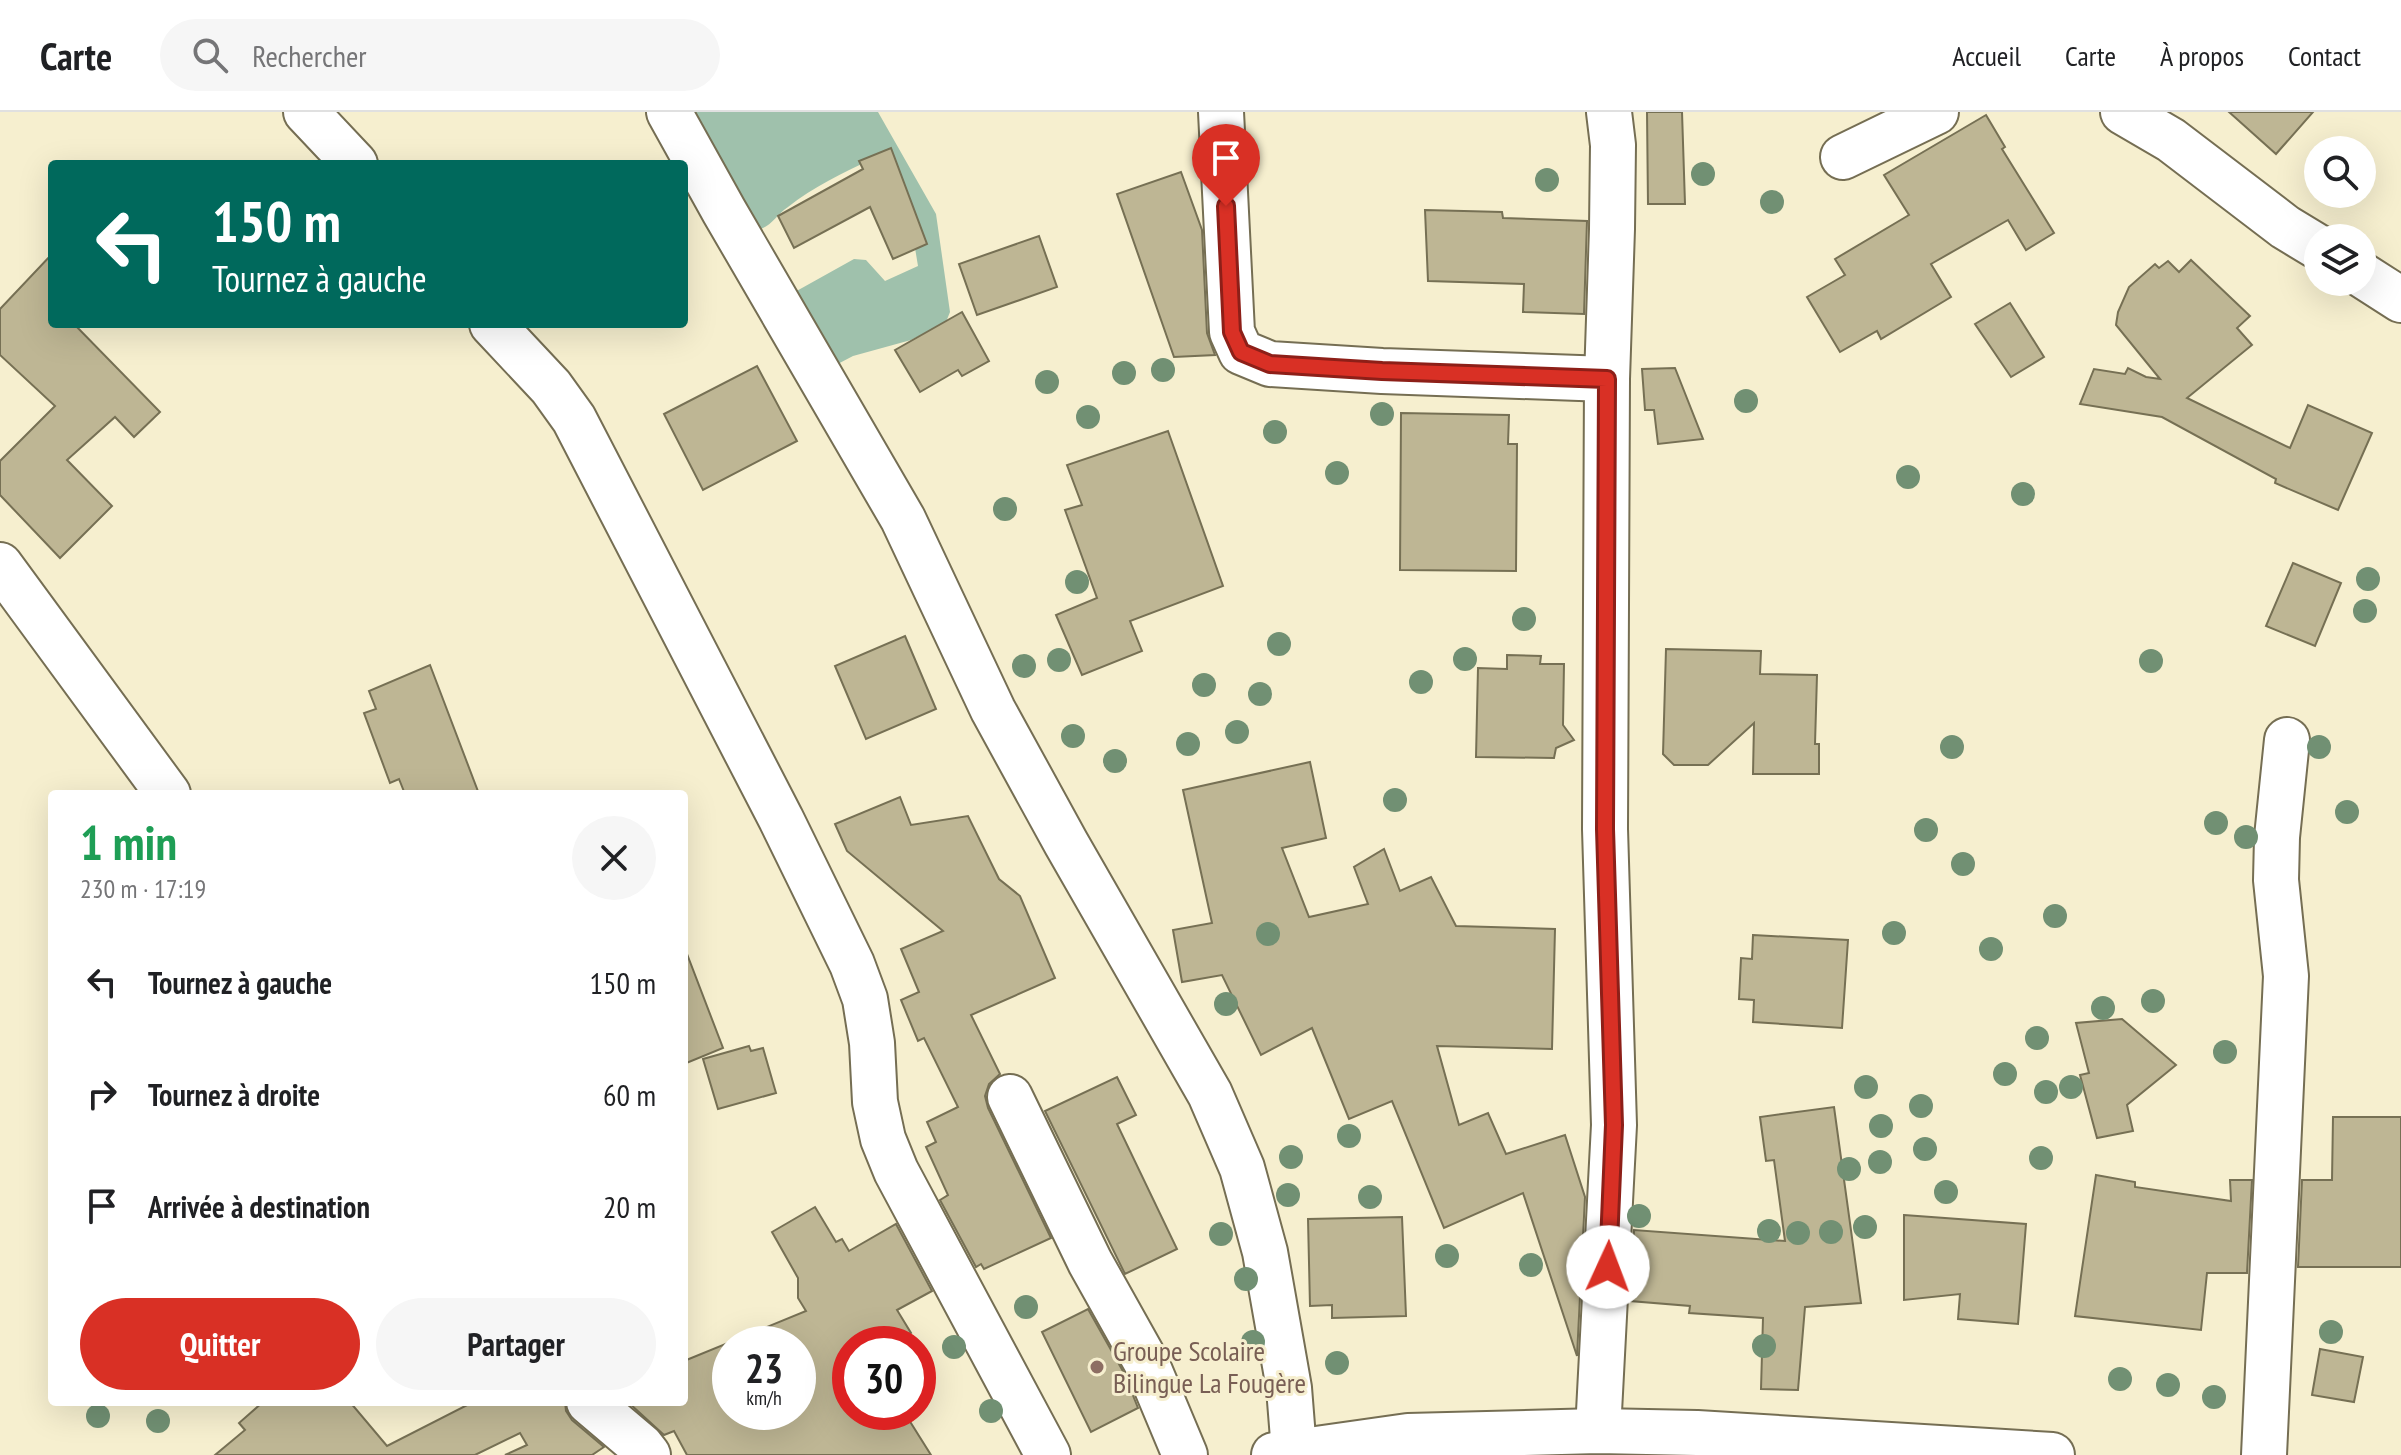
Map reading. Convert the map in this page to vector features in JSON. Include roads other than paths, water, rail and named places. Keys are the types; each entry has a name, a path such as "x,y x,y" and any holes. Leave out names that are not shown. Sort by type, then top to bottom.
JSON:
{"street":[{"path":"306,112 351,160"},
{"path":"669,112 903,519 993,710 1073,857 1210,1094 1242,1168 1265,1252 1302,1452 1408,1436 1598,1431 1697,1433 2052,1455"},
{"path":"1221,112 1232,332 1241,352 1270,364 1607,379"},
{"path":"1598,1431 1614,1125 1605,829 1607,379 1613,145 1609,112"},
{"path":"1843,157 1936,112"},
{"path":"2123,112 2171,140 2304,239"},
{"path":"2376,284 2401,300"},
{"path":"496,328 551,387 574,419 781,819 852,964 865,999 872,1043 875,1102 883,1139 896,1171 1048,1455"},
{"path":"0,565 165,790"},
{"path":"2264,1455 2286,976 2276,880 2277,837 2287,740"},
{"path":"1010,1097 1090,1262 1146,1362 1185,1455"},
{"path":"594,1406 648,1455"}],"place":[{"name":"Groupe Scolaire Bilingue La Fougère","path":"1097,1367"}]}
